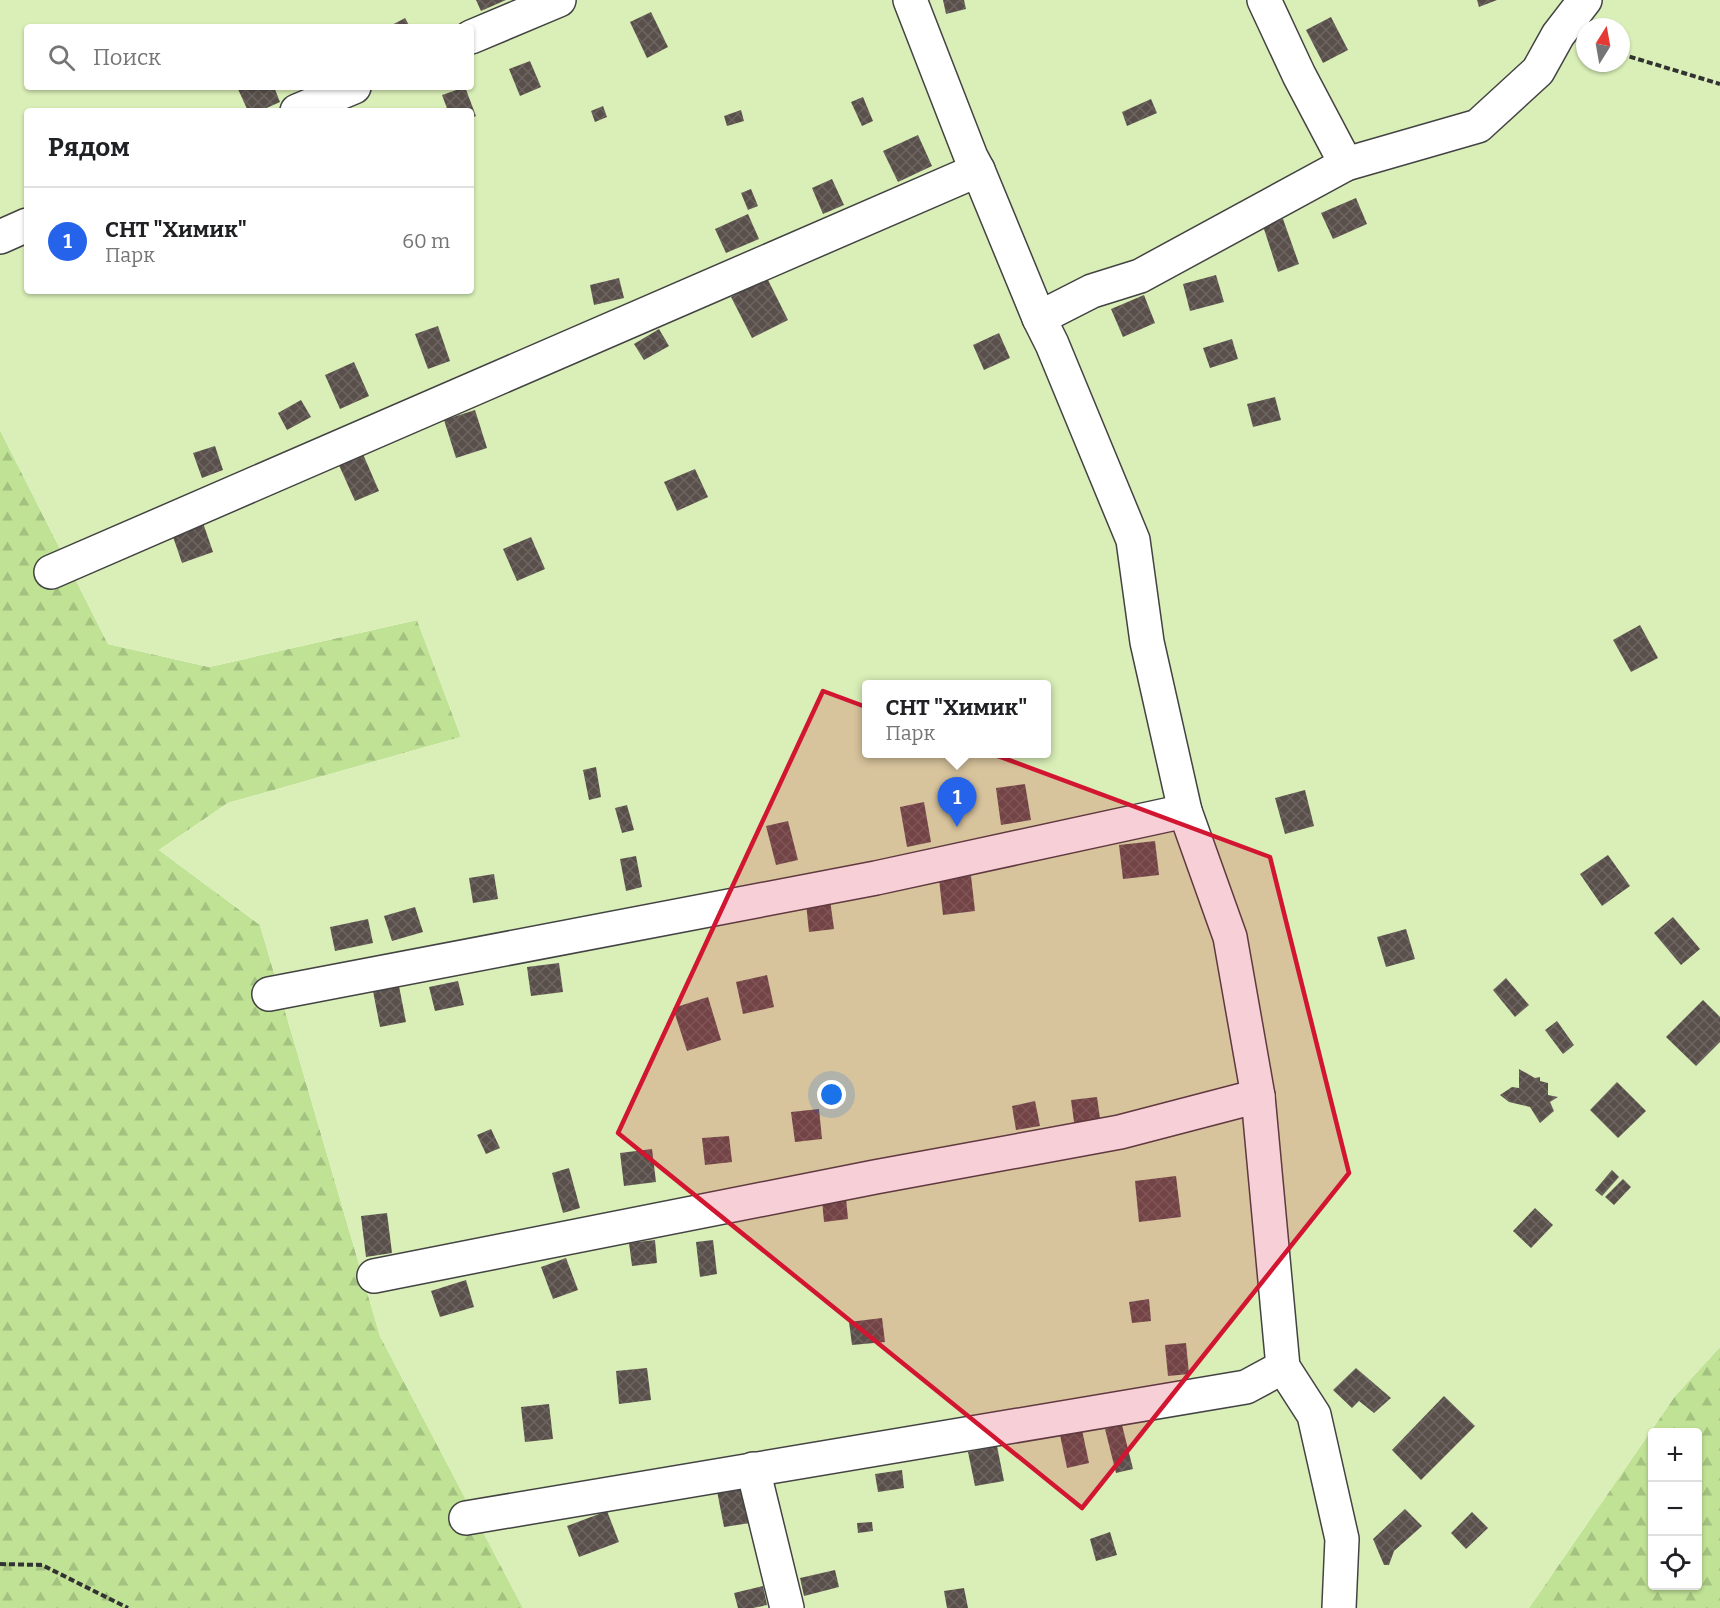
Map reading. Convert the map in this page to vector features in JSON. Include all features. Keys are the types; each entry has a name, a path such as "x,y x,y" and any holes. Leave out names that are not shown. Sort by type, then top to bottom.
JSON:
{"street":[{"path":"474,36 559,0"},
{"path":"910,0 971,157 1133,540 1147,642 1185,811 1230,937 1258,1096 1283,1368 1314,1415 1342,1539 1340,1608"},
{"path":"1264,0 1299,75 1346,164"},
{"path":"1039,318 1092,291 1140,276 1346,164 1478,126 1539,71 1558,35 1585,0"},
{"path":"304,108 347,90"},
{"path":"51,572 978,170"},
{"path":"0,237 24,226"},
{"path":"269,994 876,878 1185,811"},
{"path":"374,1276 863,1179 1120,1132 1258,1096"},
{"path":"466,1518 1246,1387 1283,1368"},
{"path":"753,1469 787,1608"}],"path":[{"path":"1630,57 1720,84"},
{"path":"0,1564 42,1565 128,1608"}],"highlighted area":[{"path":"823,691 1270,857 1349,1173 1082,1508 618,1133"}],"green space":[{"path":"0,0 1720,0 1720,1347 1675,1396 1653,1428 1648,1428 1648,1435 1529,1608 523,1608 380,1336 260,925 159,850 228,803 461,737 417,620 209,667 108,644 0,430"},
{"path":"0,430 108,644 209,667 417,620 461,737 228,803 159,850 260,925 380,1336 523,1608 0,1608"},
{"path":"1720,1347 1720,1608 1529,1608 1648,1435 1648,1590 1702,1590 1702,1428 1653,1428 1675,1396"}],"building":[{"path":"476,0 506,0 481,11"},
{"path":"943,0 964,0 966,9 946,14"},
{"path":"1477,0 1497,0 1479,7"},
{"path":"651,12 668,47 647,58 630,22"},
{"path":"1331,17 1348,50 1323,63 1306,30"},
{"path":"405,18 408,24 394,24"},
{"path":"530,61 541,87 520,96 509,69"},
{"path":"238,90 275,90 280,102 267,108 247,108"},
{"path":"456,90 466,90 473,108 447,108 442,95"},
{"path":"863,97 873,121 862,126 851,102"},
{"path":"1151,99 1157,113 1127,126 1122,112"},
{"path":"603,106 607,117 595,122 591,111"},
{"path":"741,110 744,121 727,126 724,116"},
{"path":"918,135 932,166 898,182 883,151"},
{"path":"832,179 844,205 823,214 812,188"},
{"path":"751,189 758,206 748,210 741,193"},
{"path":"1356,198 1367,224 1333,239 1321,213"},
{"path":"748,214 759,239 726,253 715,229"},
{"path":"1283,219 1299,264 1278,272 1263,226"},
{"path":"1216,275 1224,302 1190,311 1183,284"},
{"path":"619,278 624,298 594,305 590,285"},
{"path":"767,278 788,320 752,338 731,297"},
{"path":"1144,295 1155,323 1123,337 1111,309"},
{"path":"438,326 450,361 428,369 415,334"},
{"path":"659,329 669,346 644,360 634,344"},
{"path":"999,333 1010,358 984,370 973,345"},
{"path":"1232,339 1238,359 1210,368 1203,348"},
{"path":"354,362 369,396 340,409 325,375"},
{"path":"1275,397 1281,420 1253,427 1247,404"},
{"path":"301,400 311,417 287,430 278,413"},
{"path":"475,410 487,448 456,458 444,420"},
{"path":"215,446 223,470 202,478 193,453"},
{"path":"362,452 379,491 355,501 338,463"},
{"path":"695,469 708,497 677,511 664,482"},
{"path":"202,520 213,552 182,563 171,531"},
{"path":"531,537 545,569 517,581 503,549"},
{"path":"1640,625 1658,658 1631,672 1613,640"},
{"path":"596,767 601,797 589,800 583,770"},
{"path":"1025,784 1031,820 1001,825 996,788"},
{"path":"1305,790 1314,826 1285,834 1275,798"},
{"path":"924,802 931,842 907,847 900,807"},
{"path":"627,805 634,830 622,833 615,808"},
{"path":"788,821 798,860 776,865 766,826"},
{"path":"1155,841 1159,875 1123,879 1119,845"},
{"path":"1608,855 1630,886 1602,906 1580,874"},
{"path":"636,856 642,887 626,891 620,859"},
{"path":"494,874 498,899 473,903 469,878"},
{"path":"971,876 975,911 943,915 939,879"},
{"path":"830,900 834,929 809,932 806,903"},
{"path":"415,907 423,932 392,941 384,916"},
{"path":"1673,917 1700,949 1681,965 1654,933"},
{"path":"368,919 373,943 335,951 330,927"},
{"path":"1406,929 1415,959 1386,967 1377,937"},
{"path":"559,963 563,992 531,996 527,967"},
{"path":"767,975 774,1007 743,1014 736,982"},
{"path":"1506,978 1529,1005 1515,1017 1493,990"},
{"path":"398,981 406,1022 380,1027 372,986"},
{"path":"458,981 464,1005 435,1011 429,987"},
{"path":"708,997 721,1040 687,1051 673,1008"},
{"path":"1703,1000 1720,1017 1720,1042 1696,1066 1666,1037"},
{"path":"1557,1021 1574,1045 1563,1054 1545,1030"},
{"path":"1519,1069 1535,1078 1540,1077 1540,1081 1548,1083 1548,1095 1558,1097 1550,1102 1554,1111 1540,1123 1530,1107 1509,1102 1500,1095 1512,1087 1519,1088"},
{"path":"1617,1082 1646,1111 1618,1138 1590,1110"},
{"path":"1097,1097 1101,1126 1075,1129 1071,1100"},
{"path":"1035,1101 1040,1126 1016,1130 1012,1106"},
{"path":"819,1109 822,1139 795,1142 791,1112"},
{"path":"491,1129 500,1148 486,1154 477,1135"},
{"path":"729,1136 732,1162 705,1165 702,1138"},
{"path":"652,1149 656,1182 624,1186 620,1153"},
{"path":"569,1168 580,1208 563,1213 552,1173"},
{"path":"1612,1170 1619,1177 1602,1196 1595,1190"},
{"path":"1176,1176 1181,1217 1139,1222 1135,1181"},
{"path":"1623,1179 1631,1187 1614,1205 1605,1197"},
{"path":"846,1198 848,1219 824,1222 822,1200"},
{"path":"1535,1208 1553,1225 1531,1248 1513,1231"},
{"path":"387,1213 392,1253 366,1257 361,1216"},
{"path":"655,1240 657,1263 632,1266 629,1243"},
{"path":"713,1240 717,1274 700,1277 696,1242"},
{"path":"566,1258 578,1290 553,1299 541,1267"},
{"path":"466,1280 474,1307 440,1317 431,1291"},
{"path":"1149,1299 1151,1321 1132,1323 1129,1302"},
{"path":"882,1318 885,1342 852,1345 849,1322"},
{"path":"1186,1343 1189,1374 1168,1376 1165,1345"},
{"path":"647,1368 651,1400 619,1404 616,1371"},
{"path":"1356,1368 1391,1398 1374,1413 1359,1401 1352,1408 1333,1390"},
{"path":"1444,1396 1475,1426 1421,1480 1392,1450"},
{"path":"549,1404 553,1439 525,1442 521,1407"},
{"path":"1122,1425 1133,1469 1116,1473 1105,1429"},
{"path":"1082,1430 1089,1463 1067,1468 1060,1435"},
{"path":"997,1446 1004,1481 975,1486 968,1452"},
{"path":"902,1470 904,1488 878,1492 875,1474"},
{"path":"743,1486 750,1523 724,1527 717,1491"},
{"path":"1405,1509 1422,1526 1394,1551 1389,1565 1384,1565 1373,1539"},
{"path":"607,1511 619,1542 579,1557 567,1526"},
{"path":"1472,1512 1488,1528 1466,1549 1451,1533"},
{"path":"872,1522 873,1531 858,1533 857,1523"},
{"path":"1110,1532 1117,1555 1096,1561 1090,1539"},
{"path":"835,1570 839,1587 804,1596 800,1578"},
{"path":"763,1586 767,1605 738,1608 734,1593"},
{"path":"964,1588 968,1608 947,1608 944,1591"}],"place":[{"name":"СНТ \"Химик\"","path":"957,827"}]}
